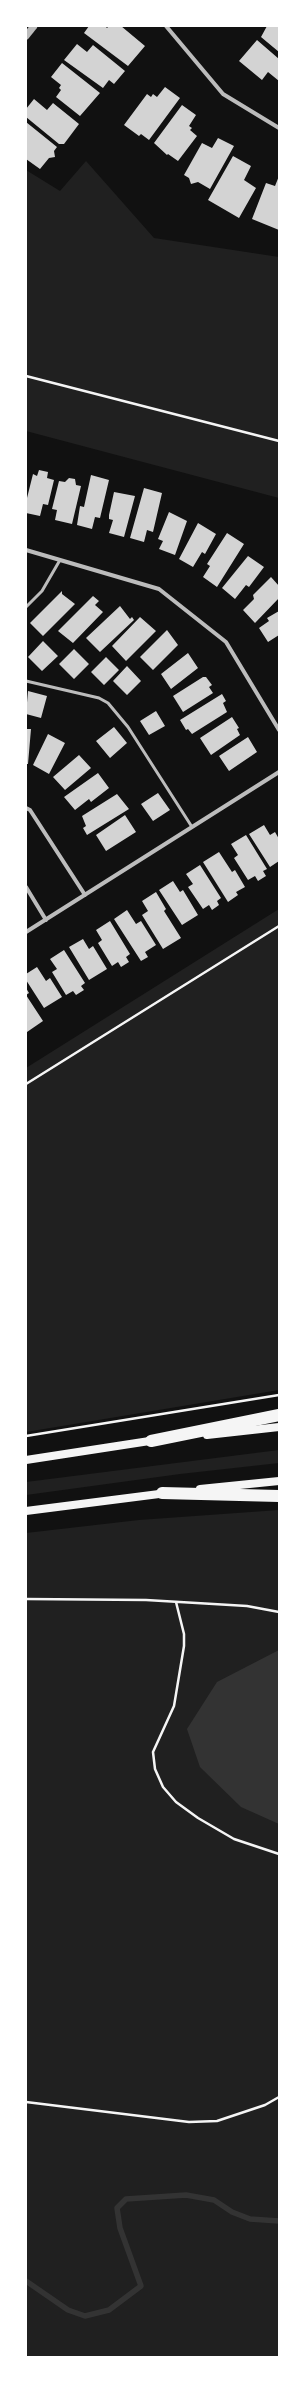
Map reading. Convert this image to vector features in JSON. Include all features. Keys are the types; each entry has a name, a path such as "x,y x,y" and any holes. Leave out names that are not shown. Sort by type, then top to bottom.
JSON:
{"highway":[{"path":"151,1441 279,1415"},
{"path":"162,1493 279,1496"}],"main road":[{"path":"26,1460 151,1441 279,1427"},
{"path":"26,1510 162,1493 279,1481"}],"street":[{"path":"26,36 34,26"},
{"path":"166,26 223,94 279,128"},
{"path":"26,550 159,589 226,642 279,730"},
{"path":"26,932 279,772"},
{"path":"26,808 30,810 85,895"},
{"path":"26,887 46,920"}],"lane":[{"path":"26,607 42,591 60,560"},
{"path":"26,680 99,698 108,703 128,727 192,827"}],"path":[{"path":"26,376 52,381 250,435 279,441"},
{"path":"26,1084 279,926"},
{"path":"26,1436 279,1395"},
{"path":"26,1599 176,1602 247,1606 279,1612"},
{"path":"176,1602 184,1634 184,1646 174,1706 154,1752 154,1769 163,1787 176,1802 198,1818 234,1839 279,1854"},
{"path":"26,2102 189,2122 218,2121 265,2105 279,2097"}],"shaded area":[{"path":"86,161 154,238 279,257 279,498 26,431 26,170 60,191"},
{"path":"279,909 279,1390 26,1432 26,1068"},
{"path":"279,1450 279,1463 180,1474 26,1495 26,1482"},
{"path":"279,1510 279,2357 26,2357 26,1533 139,1520"},
{"path":"279,1650 279,1824 241,1807 200,1767 187,1729 217,1682"}],"building":[{"path":"89,26 105,26 107,28 109,26 121,26 145,46 128,66 84,33"},
{"path":"267,26 279,26 279,52 261,37"},
{"path":"257,40 279,59 279,81 268,72 262,80 239,61"},
{"path":"77,44 87,52 93,45 125,71 114,84 109,80 103,88 64,60"},
{"path":"62,63 100,93 80,116 56,97 61,90 59,88 61,85 51,77"},
{"path":"165,87 180,98 149,140 141,134 139,136 124,125 147,94 151,97 153,94 157,97"},
{"path":"34,99 47,110 53,103 79,124 64,144 59,144 26,117 26,109"},
{"path":"182,105 196,115 189,126 192,128 190,130 197,136 178,161 168,154 167,155 154,143"},
{"path":"26,122 57,147 54,151 55,157 49,158 40,169 26,159"},
{"path":"218,138 234,146 210,189 198,182 191,184 189,178 184,175 202,143 212,148"},
{"path":"233,156 251,166 244,180 256,188 239,218 208,200"},
{"path":"279,176 279,230 252,219 266,183 275,186"},
{"path":"39,470 48,472 47,478 54,480 48,505 43,504 40,516 26,513 26,502 33,474 37,476"},
{"path":"91,475 109,480 100,518 95,517 92,529 77,525 80,506 84,507"},
{"path":"69,478 75,479 76,485 81,486 72,524 55,520 57,510 52,509 59,481 65,482"},
{"path":"144,488 162,493 153,532 147,530 144,542 130,538"},
{"path":"114,492 135,496 124,537 109,533 113,520 109,519 109,515"},
{"path":"169,512 187,521 175,555 159,549 163,541 158,539"},
{"path":"198,523 216,534 205,554 202,552 193,567 179,559"},
{"path":"227,533 244,544 217,587 203,577 210,566 207,564"},
{"path":"248,556 264,567 249,587 246,585 235,599 222,588"},
{"path":"271,577 279,586 279,598 255,623 243,610 254,599 253,595"},
{"path":"62,591 62,594 75,604 43,636 30,623"},
{"path":"93,596 99,601 95,605 103,612 73,643 58,631"},
{"path":"120,606 130,619 132,617 134,620 100,652 86,638"},
{"path":"279,611 279,635 268,642 259,628 269,621 267,618"},
{"path":"140,617 156,631 126,661 112,646"},
{"path":"167,630 178,645 153,670 140,657"},
{"path":"43,641 58,656 42,671 28,657"},
{"path":"74,649 89,664 74,679 59,664"},
{"path":"188,653 198,668 171,689 161,674"},
{"path":"106,657 119,670 104,685 91,672"},
{"path":"127,666 141,681 127,695 113,681"},
{"path":"203,677 206,677 212,685 209,687 213,693 183,712 173,696"},
{"path":"28,691 47,696 41,718 26,714"},
{"path":"222,694 226,701 223,703 227,712 192,734 188,729 186,730 180,720"},
{"path":"156,711 165,726 149,735 140,721"},
{"path":"232,717 239,728 237,729 240,735 211,755 200,738"},
{"path":"114,727 127,743 110,758 96,741"},
{"path":"26,729 31,729 28,764 26,764"},
{"path":"48,734 65,743 49,774 33,765"},
{"path":"248,737 257,752 229,771 219,756"},
{"path":"79,755 91,768 65,790 53,777"},
{"path":"98,773 109,788 91,802 89,799 75,810 64,797"},
{"path":"158,793 170,810 153,821 141,804"},
{"path":"117,794 129,809 87,835 83,828 86,826 82,816"},
{"path":"125,815 136,832 106,851 96,835"},
{"path":"264,825 270,835 275,832 279,839 279,861 270,867 249,834"},
{"path":"246,835 267,869 263,871 266,876 258,881 255,876 248,880 234,858 238,855 231,844"},
{"path":"219,852 232,872 235,870 245,887 236,892 238,895 228,902 203,862"},
{"path":"200,865 221,898 217,901 219,905 212,910 209,905 203,909 188,887 193,884 186,874"},
{"path":"173,881 180,892 183,890 198,915 182,925 159,890"},
{"path":"156,892 166,909 164,911 181,938 163,949 142,915 148,911 142,901"},
{"path":"127,910 136,924 141,921 156,945 145,952 148,957 141,961 114,919"},
{"path":"110,921 130,954 126,957 129,962 121,967 118,962 112,966 98,943 102,940 96,930"},
{"path":"83,939 89,949 93,946 107,969 89,980 69,947"},
{"path":"64,950 85,983 81,986 84,990 76,995 73,991 66,995 52,972 57,969 50,959"},
{"path":"37,967 46,981 50,978 62,997 44,1008 26,980 26,974"},
{"path":"26,988 29,993 26,995"},
{"path":"26,995 43,1021 27,1032"}],"waterway":[{"path":"26,2281 68,2310 85,2316 109,2310 141,2286 120,2228 117,2208 126,2199 186,2195 214,2200 232,2212 250,2219 279,2221"}]}
